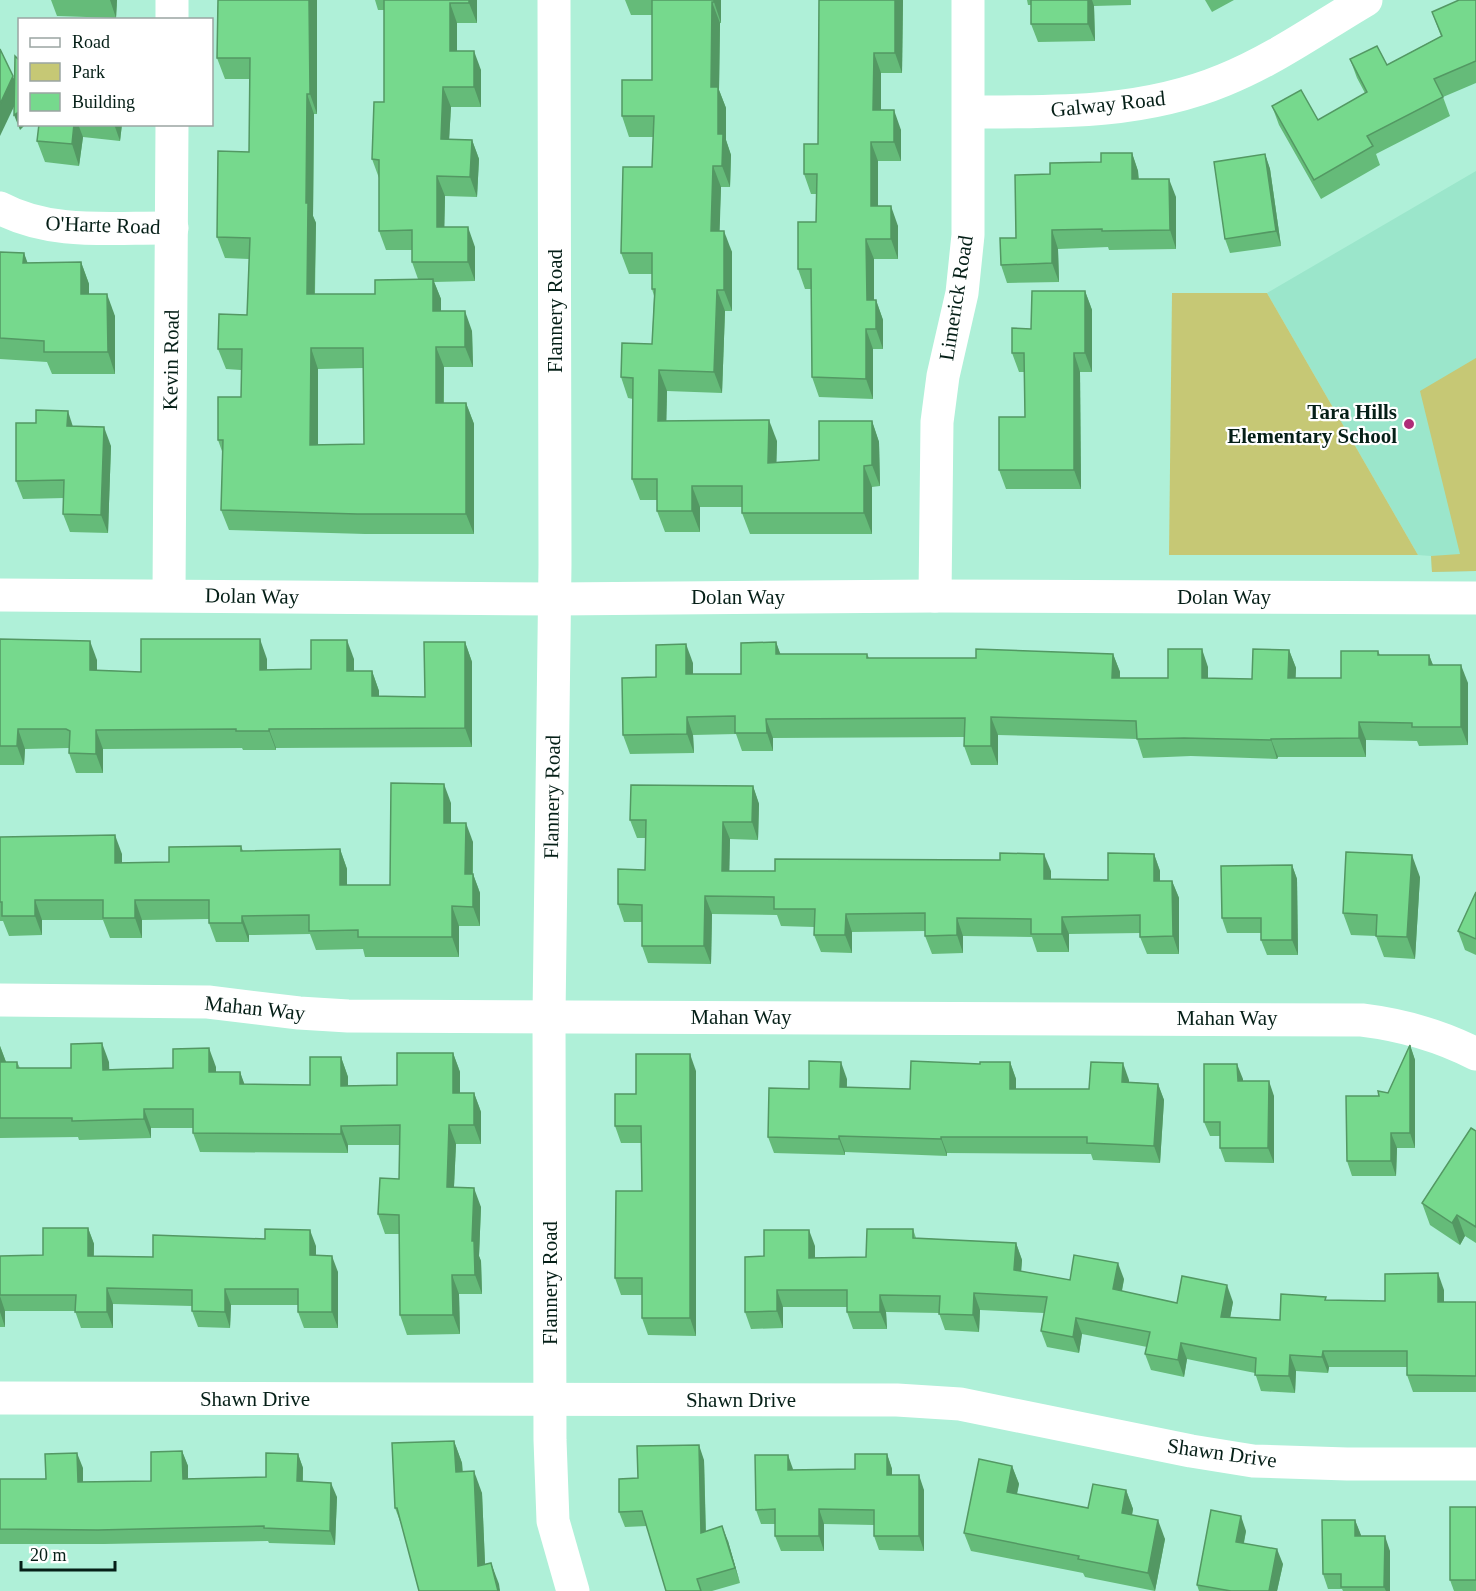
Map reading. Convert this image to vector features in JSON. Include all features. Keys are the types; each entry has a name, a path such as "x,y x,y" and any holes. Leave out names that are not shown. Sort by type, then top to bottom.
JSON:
{"street":[{"path":"172,0 172,18"},
{"name":"Flannery Road","path":"554,0 555,599 549,1016 551,1480 554,1521 573,1591"},
{"name":"Limerick Road","path":"935,596 937,422 943,376 962,293 969,215 968,0"},
{"name":"Galway Road","path":"969,112 1090,110 1138,105 1183,95 1225,80 1263,61 1366,0"},
{"name":"Kevin Road","path":"169,595 172,126"},
{"name":"O'Harte Road","path":"0,208 17,216 48,225 172,228"},
{"name":"Dolan Way","path":"0,595 555,599 935,596 1476,598"},
{"name":"Mahan Way","path":"0,1000 208,1002 299,1013 348,1016 1352,1019 1422,1030 1476,1054"},
{"name":"Shawn Drive","path":"0,1398 897,1400 960,1404 1191,1451 1253,1461 1476,1464"}],"shaded area":[{"name":"Tara Hills Elementary School","path":"1476,171 1476,571 1432,572 1431,556 1418,555 1267,293"}],"green space":[{"path":"1172,293 1267,293 1418,555 1169,555"},
{"path":"1476,358 1476,571 1432,572 1431,556 1460,554 1420,391"}],"building":[{"path":"218,0 309,0 307,294 375,294 375,280 433,279 433,311 465,311 465,347 436,347 436,403 466,403 466,514 221,510 223,440 218,440 218,397 241,397 242,349 218,349 219,314 247,315 250,238 217,237 218,151 249,152 250,58 217,58","holes":["311,348 363,348 364,444 310,445"]},
{"path":"384,0 469,0 469,3 450,3 450,51 474,51 474,87 443,87 441,139 472,140 470,177 437,176 437,227 468,227 468,262 412,262 412,230 379,231 379,160 372,159 374,102 384,102"},
{"path":"652,0 714,0 712,2 711,87 718,87 718,134 723,134 722,166 713,166 711,231 724,231 724,290 717,290 714,372 659,370 658,421 769,420 768,463 819,460 819,421 872,421 872,465 864,466 864,513 742,513 742,486 692,486 692,511 657,511 657,479 632,479 633,378 621,377 622,343 652,344 655,289 652,289 652,253 621,253 623,167 652,167 654,116 622,116 622,80 652,80"},
{"path":"819,0 895,0 895,53 874,53 873,110 894,110 894,142 871,142 871,206 891,206 891,239 866,239 867,300 876,300 876,329 866,329 866,379 812,377 811,269 798,269 798,222 816,222 817,174 804,174 804,144 818,144"},
{"path":"1031,0 1088,0 1088,24 1031,24"},
{"path":"1459,0 1476,0 1476,61 1434,79 1443,97 1367,136 1373,146 1314,180 1272,106 1301,90 1318,120 1367,92 1350,59 1377,46 1387,65 1442,36 1432,12"},
{"path":"0,49 13,76 0,104"},
{"path":"15,56 18,59 18,112 14,115"},
{"path":"39,126 74,126 72,144 37,141"},
{"path":"1101,153 1132,153 1132,179 1169,179 1170,230 1052,230 1052,263 1001,265 1000,238 1016,238 1015,175 1050,174 1050,163 1101,162"},
{"path":"1265,154 1276,231 1225,239 1214,162"},
{"path":"0,252 24,253 23,263 81,262 81,294 107,294 108,352 44,352 44,341 0,338"},
{"path":"1032,291 1085,291 1085,353 1074,353 1074,470 999,470 999,417 1025,417 1024,353 1012,353 1012,328 1031,329"},
{"path":"36,410 68,411 67,426 104,427 101,515 63,514 64,480 16,481 16,423 36,423"},
{"path":"0,639 90,641 90,670 141,672 141,639 260,639 260,670 311,669 311,640 347,640 347,671 372,671 372,696 425,697 424,642 465,642 465,728 269,729 269,731 236,731 236,729 96,730 96,754 69,753 70,731 66,729 18,729 17,746 0,746"},
{"path":"776,642 776,654 867,654 867,658 976,658 976,649 1113,654 1112,678 1168,678 1168,649 1202,649 1202,678 1252,679 1253,649 1289,650 1288,678 1341,678 1341,651 1378,651 1378,655 1429,655 1429,665 1461,665 1461,727 1412,727 1412,723 1359,722 1359,738 1137,739 1136,721 991,717 991,746 964,746 965,718 766,719 767,733 735,733 735,716 687,717 687,734 623,735 622,678 656,677 656,645 686,644 686,674 741,674 741,643"},
{"path":"391,783 444,784 444,823 466,823 465,874 473,874 473,907 452,906 452,937 358,937 358,930 309,931 309,915 242,916 242,923 209,923 209,900 135,900 135,918 103,918 103,900 35,900 35,916 2,916 0,837 115,835 115,863 169,862 169,847 241,846 241,851 340,849 340,885 390,885"},
{"path":"631,785 753,786 752,822 723,822 722,871 775,871 775,859 1000,860 1000,853 1044,854 1044,879 1108,880 1108,853 1154,854 1154,881 1172,881 1173,936 1140,937 1140,915 1062,917 1062,934 1031,934 1031,919 957,918 957,935 925,936 925,913 846,914 845,935 814,935 815,909 774,909 774,897 705,896 704,946 642,946 642,905 618,904 618,869 645,870 646,820 630,820"},
{"path":"1346,852 1412,855 1407,937 1376,936 1377,915 1343,913"},
{"path":"1292,865 1292,940 1261,940 1261,918 1222,918 1221,866"},
{"path":"1476,892 1476,939 1458,931"},
{"path":"102,1043 103,1070 173,1068 173,1049 209,1048 209,1072 240,1072 240,1084 310,1085 310,1057 341,1057 341,1086 397,1085 397,1053 453,1053 453,1093 474,1093 474,1125 449,1125 447,1187 474,1188 472,1241 474,1241 475,1275 452,1275 453,1315 400,1315 399,1215 378,1214 380,1178 399,1179 400,1125 341,1126 341,1134 193,1133 193,1109 144,1109 144,1119 72,1121 72,1118 0,1118 0,1062 17,1062 17,1068 71,1068 71,1044"},
{"path":"1410,1045 1410,1133 1391,1133 1391,1161 1347,1161 1346,1096 1379,1096 1378,1091 1388,1093"},
{"path":"636,1054 690,1054 690,1318 642,1318 642,1278 615,1278 616,1191 642,1191 641,1126 615,1126 615,1094 636,1094"},
{"path":"809,1061 841,1062 840,1087 910,1089 911,1061 980,1064 980,1062 1010,1062 1010,1089 1089,1089 1091,1062 1123,1063 1122,1082 1158,1084 1154,1146 1087,1143 1087,1137 941,1137 941,1139 839,1136 839,1139 768,1137 769,1088 809,1089"},
{"path":"1204,1064 1237,1064 1238,1081 1269,1081 1268,1148 1220,1148 1220,1122 1204,1122"},
{"path":"1471,1128 1476,1131 1476,1227 1457,1215 1452,1223 1422,1203"},
{"path":"43,1228 88,1228 88,1256 153,1257 153,1235 265,1239 265,1229 310,1230 310,1255 332,1256 332,1312 298,1312 298,1289 225,1289 225,1312 192,1311 192,1290 107,1288 107,1312 75,1312 76,1295 0,1295 0,1256 43,1255"},
{"path":"867,1229 913,1229 913,1238 1016,1243 1014,1270 1070,1280 1074,1255 1118,1263 1113,1289 1177,1303 1182,1276 1227,1285 1221,1317 1280,1320 1281,1294 1326,1297 1325,1300 1385,1301 1385,1274 1438,1273 1438,1302 1476,1302 1476,1376 1407,1375 1407,1351 1323,1351 1322,1357 1290,1355 1289,1376 1255,1375 1256,1358 1181,1343 1178,1360 1145,1354 1150,1332 1076,1318 1073,1337 1041,1331 1047,1297 974,1293 973,1315 939,1314 940,1296 880,1295 880,1312 847,1312 847,1290 777,1290 777,1311 745,1312 745,1257 764,1256 764,1230 809,1230 809,1258 866,1257"},
{"path":"454,1441 456,1472 474,1471 478,1566 491,1563 498,1591 419,1591 397,1508 395,1508 392,1443"},
{"path":"699,1445 701,1533 722,1526 735,1568 697,1579 701,1591 666,1591 642,1511 619,1512 619,1479 638,1478 637,1446"},
{"path":"182,1451 183,1479 266,1477 266,1453 298,1454 297,1481 331,1483 330,1531 264,1528 264,1526 98,1530 0,1529 0,1479 46,1479 45,1454 77,1453 78,1482 151,1481 151,1452"},
{"path":"855,1454 887,1454 887,1475 919,1475 919,1536 874,1536 874,1510 819,1509 819,1536 775,1536 775,1509 756,1510 755,1455 788,1455 788,1470 855,1469"},
{"path":"979,1459 1012,1466 1007,1492 1088,1508 1093,1484 1126,1490 1122,1513 1158,1520 1148,1573 1078,1559 1079,1556 964,1533"},
{"path":"1450,1507 1476,1507 1476,1580 1450,1580"},
{"path":"1211,1510 1241,1516 1236,1542 1277,1549 1269,1591 1231,1591 1197,1585"},
{"path":"1322,1520 1355,1520 1355,1536 1385,1536 1384,1587 1341,1587 1341,1574 1323,1574"}],"place":[{"name":"Tara Hills Elementary School","path":"1409,424"}]}
